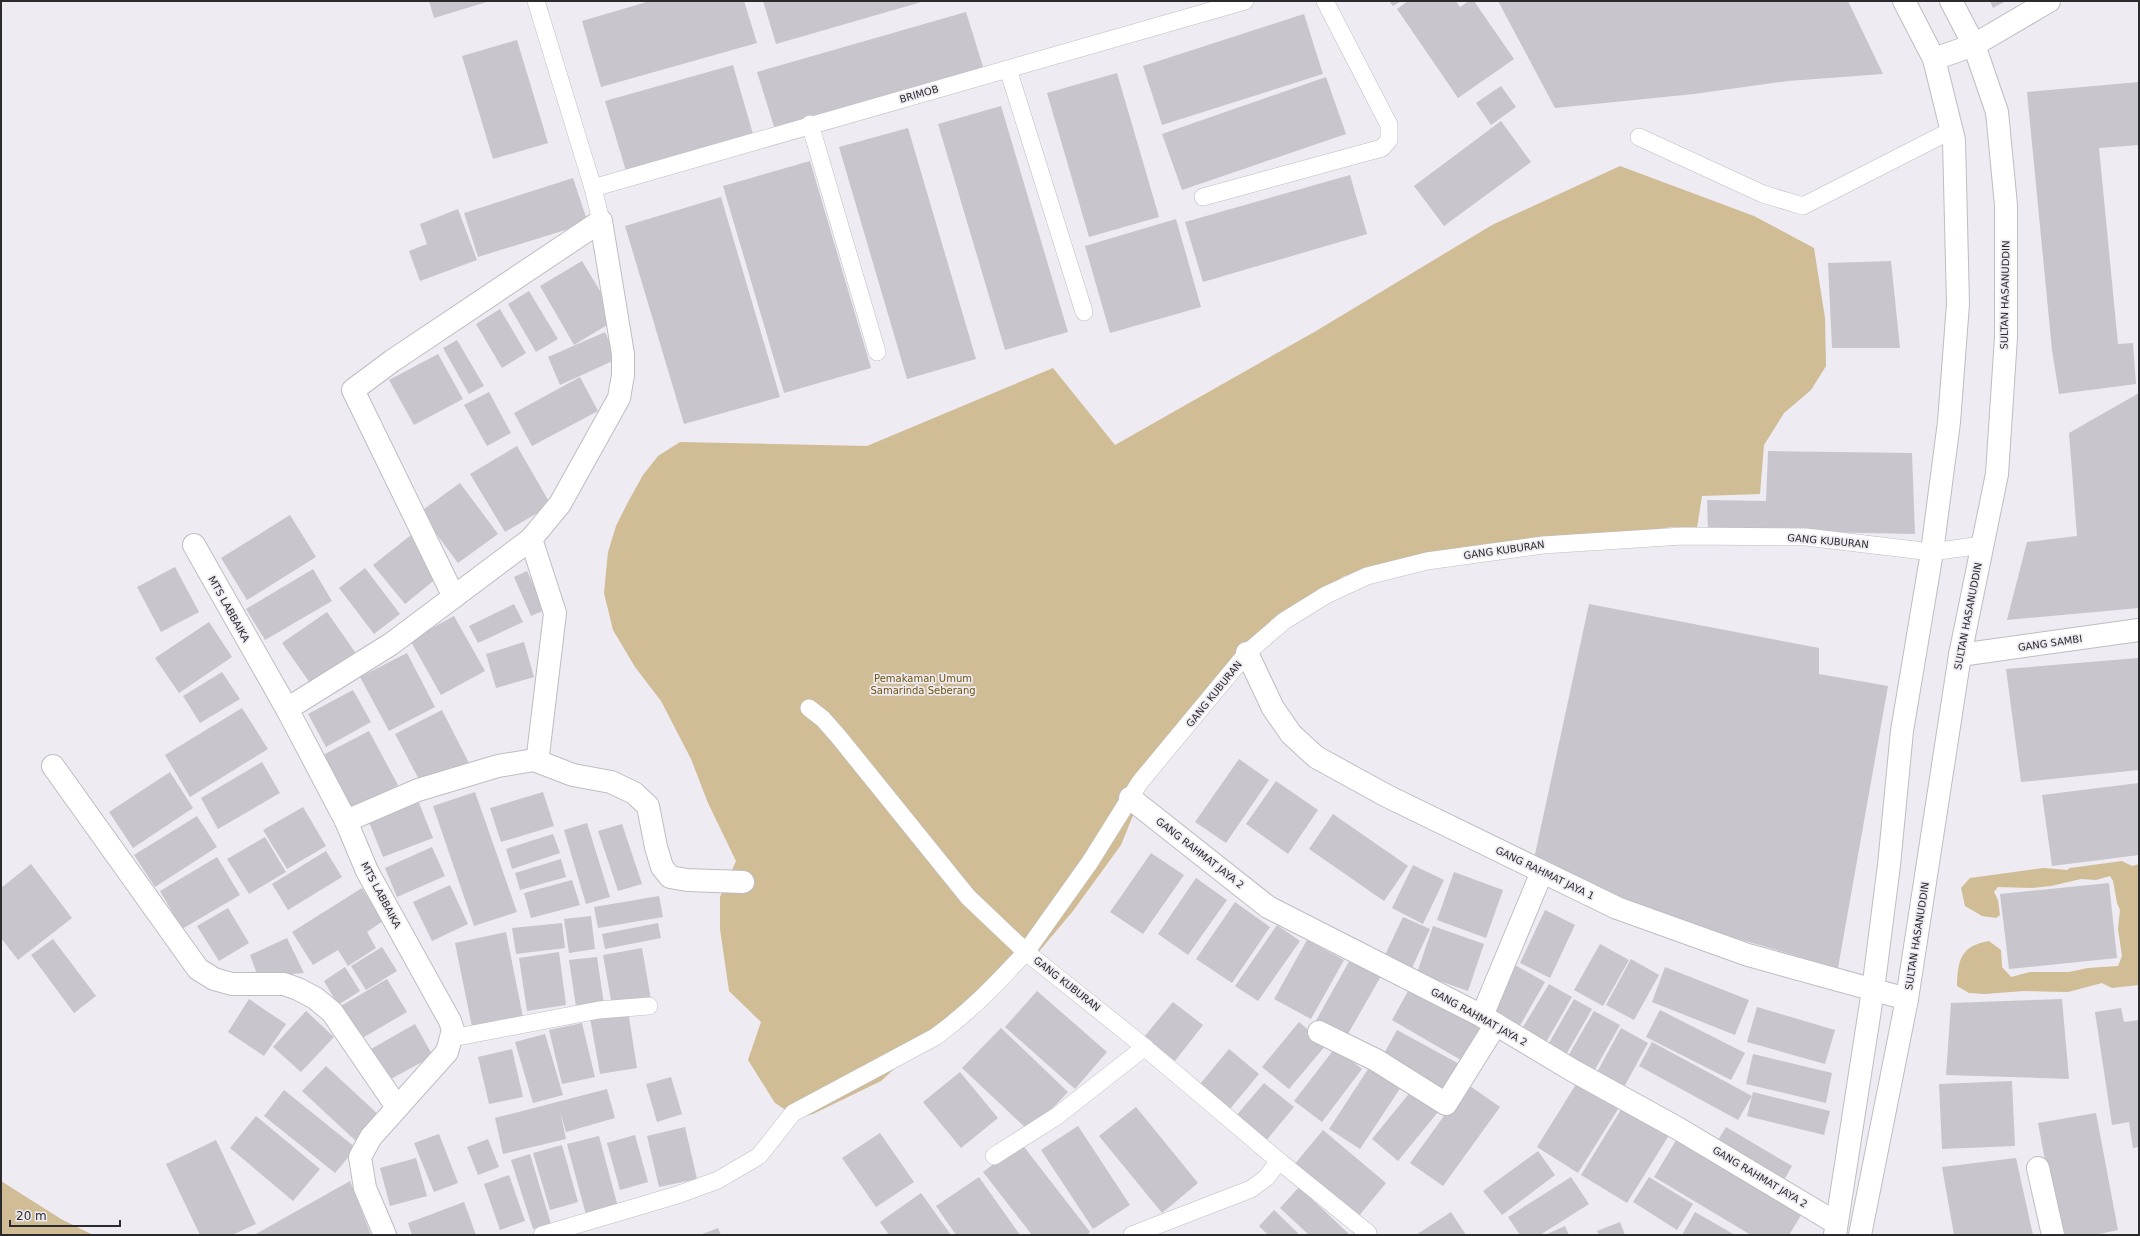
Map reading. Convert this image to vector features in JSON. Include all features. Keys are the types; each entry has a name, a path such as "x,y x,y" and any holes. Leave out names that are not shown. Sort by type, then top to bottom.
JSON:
{"street":[{"path":"1836,1229 1873,990 1889,866 1902,732 1932,552 1949,422 1958,304 1957,213 1954,140 1934,59 1904,1"},
{"name":"SULTAN HASANUDDIN","path":"1860,1235 1907,999 1960,655 1997,474 2006,337 2006,205 1997,112 1974,45 1951,1"},
{"path":"1934,59 1974,45 2049,1"},
{"path":"287,709 391,644 454,597 531,539 560,504 619,398 623,375 623,354 601,221 392,361 353,390 454,597"},
{"path":"531,539 555,613 538,754 534,760"},
{"name":"MTS LABBAIKA","path":"194,545 287,709 346,821 367,871 450,1021 454,1030 452,1038"},
{"name":"GANG SAMBI","path":"1960,655 2139,630"},
{"name":"GANG RAHMAT JAYA 1","path":"1247,653 1273,708 1291,734 1316,757 1387,796 1617,908 1748,955 1907,999"},
{"path":"346,821 418,790 498,766 534,760 573,775 611,782 634,792 648,806 656,847 662,866 670,877 687,880 743,882"},
{"path":"53,766 198,969 214,979 232,984 284,984 298,989 315,998 332,1012 397,1108"},
{"name":"GANG RAHMAT JAYA 2","path":"1130,798 1268,907 1489,1020 1572,1070 1679,1129 1836,1229"},
{"path":"1319,1032 1376,1060 1446,1104 1489,1020 1542,872"},
{"path":"385,1235 365,1188 360,1157 371,1137 447,1052 452,1038"},
{"path":"2038,1168 2053,1235"}],"lane":[{"name":"BRIMOB","path":"593,188 810,124 1245,1"},
{"path":"1203,197 1382,148 1389,140 1389,125 1325,1"},
{"path":"540,2 601,221"},
{"path":"1008,69 1084,312"},
{"path":"810,124 877,352"},
{"path":"1638,137 1763,194 1803,206 1952,130"},
{"name":"GANG KUBURAN","path":"1368,1234 1145,1048 1026,952 1090,862 1140,782 1247,653 1284,621 1326,595 1367,576 1427,561 1543,545 1684,536 1806,537 1932,552 1982,545"},
{"path":"542,1235 677,1195 718,1180 760,1156 793,1113 935,1037 956,1022 984,998 1026,952 968,897 838,736 823,719 809,708"},
{"path":"452,1038 599,1010 649,1006"},
{"path":"994,1156 1057,1116 1145,1048"},
{"path":"1132,1235 1251,1189 1266,1178 1279,1161"}],"green space":[{"name":"Pemakaman Umum Samarinda Seberang","path":"1620,166 1754,216 1814,248 1825,318 1826,366 1811,390 1784,413 1764,445 1760,494 1702,496 1697,528 1672,527 1344,576 1275,627 1152,769 1121,845 1073,911 1036,955 905,1059 881,1081 813,1114 798,1118 775,1103 748,1060 761,1022 729,991 720,929 720,897 736,861 708,803 691,759 661,701 635,667 613,630 604,593 608,552 616,526 643,475 658,456 680,442 867,446 1053,368 1115,445 1316,331 1492,225"},
{"path":"2122,861 2132,866 2139,864 2139,985 2112,988 2102,983 2068,992 2024,991 1985,994 1969,993 1957,986 1958,968 1963,955 1972,946 1989,941 2001,950 2002,967 2011,977 2030,972 2069,972 2088,968 2118,966 2122,956 2118,929 2120,910 2117,903 2113,881 2110,876 2096,880 2081,879 2051,886 2032,888 1998,887 1994,892 1998,900 2000,915 1996,918 1982,916 1965,906 1961,888 1970,878 2044,868 2067,870 2070,868"},
{"path":"1,1181 61,1219 93,1235 1,1235"}],"building":[{"path":"429,1 490,1 434,18"},
{"path":"650,1 744,1 757,43 601,87 582,21"},
{"path":"763,1 925,1 776,44"},
{"path":"1389,1 1401,1 1393,6"},
{"path":"1408,1 1456,1 1460,7 1469,1 1474,1 1514,59 1458,98 1397,9"},
{"path":"1498,1 1848,1 1883,74 1788,81 1694,94 1555,108"},
{"path":"1990,1 2006,1 1993,8"},
{"path":"966,12 985,73 776,133 757,72"},
{"path":"1304,14 1323,74 1162,125 1143,66"},
{"path":"517,40 548,143 493,159 462,56"},
{"path":"733,65 753,134 626,171 605,101"},
{"path":"1117,73 1159,217 1089,237 1047,93"},
{"path":"1326,77 1346,134 1182,190 1162,134"},
{"path":"2139,82 2139,145 2099,148 2118,344 2133,343 2136,384 2059,394 2052,350 2027,92"},
{"path":"1501,86 1516,107 1491,125 1476,103"},
{"path":"1001,106 1068,332 1005,350 938,124"},
{"path":"1501,121 1531,162 1444,226 1414,186"},
{"path":"908,128 976,359 907,379 839,147"},
{"path":"810,161 871,368 784,393 723,186"},
{"path":"1350,175 1367,234 1203,282 1185,222"},
{"path":"573,178 588,223 478,257 464,213"},
{"path":"721,197 780,397 684,424 625,226"},
{"path":"458,209 477,260 420,281 409,251 427,244 420,224"},
{"path":"1176,219 1201,307 1110,333 1085,246"},
{"path":"582,261 617,319 574,345 540,286"},
{"path":"1891,261 1900,348 1832,348 1828,263"},
{"path":"529,291 558,339 536,352 508,304"},
{"path":"500,309 526,353 502,368 476,324"},
{"path":"605,332 617,359 560,385 548,357"},
{"path":"457,340 484,386 469,394 443,348"},
{"path":"438,354 463,399 414,425 389,380"},
{"path":"580,377 598,411 532,446 514,413"},
{"path":"489,392 511,433 487,446 464,405"},
{"path":"2139,393 2139,608 2007,620 2027,542 2077,536 2069,433"},
{"path":"517,446 551,505 505,532 470,474"},
{"path":"1768,451 1912,453 1915,534 1708,530 1707,500 1766,501"},
{"path":"460,483 498,534 458,563 420,512"},
{"path":"290,515 316,557 247,600 221,558"},
{"path":"411,535 442,574 405,604 373,565"},
{"path":"175,567 199,612 161,632 137,587"},
{"path":"365,568 400,614 374,634 339,588"},
{"path":"313,569 332,601 265,640 246,609"},
{"path":"527,571 545,610 531,616 514,577"},
{"path":"514,604 523,622 478,643 469,626"},
{"path":"1589,604 1819,648 1819,674 1888,686 1838,968 1680,922 1591,888 1534,859"},
{"path":"327,612 355,652 310,683 282,643"},
{"path":"454,616 485,671 441,695 410,640"},
{"path":"209,622 232,657 179,693 155,658"},
{"path":"524,642 534,677 496,688 486,654"},
{"path":"407,653 435,707 389,731 360,677"},
{"path":"2138,658 2139,770 2021,782 2006,669"},
{"path":"222,672 240,699 200,723 183,696"},
{"path":"353,690 371,722 326,747 308,714"},
{"path":"242,708 268,749 190,797 165,755"},
{"path":"442,710 470,765 424,789 395,734"},
{"path":"369,731 398,785 351,810 323,755"},
{"path":"1239,759 1269,780 1226,843 1195,822"},
{"path":"262,762 280,793 218,829 201,798"},
{"path":"170,772 193,808 133,848 109,812"},
{"path":"1276,781 1318,810 1288,854 1246,824"},
{"path":"2139,783 2139,855 2052,866 2042,795"},
{"path":"475,792 517,912 474,926 433,806"},
{"path":"543,792 554,826 501,842 490,808"},
{"path":"417,798 433,838 383,857 367,817"},
{"path":"303,807 326,846 287,869 263,830"},
{"path":"1333,814 1408,866 1384,901 1309,849"},
{"path":"197,816 217,847 155,887 134,855"},
{"path":"587,823 610,897 586,904 564,830"},
{"path":"622,824 642,884 618,891 598,831"},
{"path":"553,834 560,853 512,869 506,849"},
{"path":"265,837 286,872 249,894 227,859"},
{"path":"432,847 445,876 397,897 385,868"},
{"path":"326,851 342,877 288,910 272,884"},
{"path":"1151,853 1184,875 1143,934 1110,912"},
{"path":"217,857 240,895 182,929 160,891"},
{"path":"561,859 566,877 520,890 515,873"},
{"path":"31,864 72,918 18,960 1,938 1,888"},
{"path":"1413,865 1444,880 1423,924 1392,908"},
{"path":"1454,872 1503,890 1486,938 1437,920"},
{"path":"1196,878 1227,900 1188,955 1158,934"},
{"path":"572,880 580,905 531,918 524,893"},
{"path":"2109,883 2117,958 2009,969 2000,894"},
{"path":"450,885 468,924 432,941 413,902"},
{"path":"362,888 383,921 367,932 376,948 348,966 338,950 313,965 292,932"},
{"path":"659,896 663,917 598,928 594,907"},
{"path":"1235,902 1270,927 1232,983 1196,959"},
{"path":"228,908 249,943 219,961 197,926"},
{"path":"1545,910 1575,925 1550,978 1520,963"},
{"path":"591,916 595,949 569,953 564,919"},
{"path":"1403,917 1430,929 1411,970 1384,957"},
{"path":"562,923 565,948 516,954 512,928"},
{"path":"658,923 661,938 605,949 602,934"},
{"path":"1277,925 1300,941 1258,1001 1235,986"},
{"path":"1433,926 1484,944 1468,991 1417,973"},
{"path":"506,932 523,1017 472,1027 455,943"},
{"path":"287,938 304,973 258,977 250,955"},
{"path":"53,939 96,996 74,1013 31,955"},
{"path":"1307,940 1344,960 1311,1019 1274,999"},
{"path":"1600,944 1629,960 1603,1006 1574,990"},
{"path":"382,947 397,971 366,990 351,966"},
{"path":"642,948 651,1000 612,1006 603,955"},
{"path":"559,952 566,1005 527,1011 519,958"},
{"path":"597,957 604,1004 576,1007 569,960"},
{"path":"1351,958 1381,976 1344,1041 1314,1024"},
{"path":"1631,959 1659,975 1634,1020 1606,1005"},
{"path":"1515,965 1545,982 1518,1029 1487,1011"},
{"path":"345,967 360,991 338,1005 324,981"},
{"path":"1665,967 1749,1000 1735,1035 1652,1002"},
{"path":"387,979 407,1012 359,1040 339,1007"},
{"path":"1412,984 1487,1027 1466,1063 1392,1020"},
{"path":"1549,984 1572,997 1544,1046 1520,1032"},
{"path":"1037,991 1107,1052 1075,1089 1005,1027"},
{"path":"249,999 286,1024 264,1056 228,1032"},
{"path":"1574,999 1592,1009 1563,1060 1545,1050"},
{"path":"2062,999 2069,1079 1946,1075 1951,1003"},
{"path":"1173,1002 1203,1025 1175,1061 1144,1037"},
{"path":"1757,1007 1835,1030 1825,1064 1747,1042"},
{"path":"2121,1008 2124,1022 2139,1020 2139,1147 2133,1148 2129,1122 2112,1125 2095,1012"},
{"path":"1660,1010 1745,1053 1731,1080 1646,1037"},
{"path":"306,1011 334,1037 301,1072 273,1047"},
{"path":"628,1011 637,1068 600,1074 590,1018"},
{"path":"1594,1011 1620,1025 1593,1073 1567,1058"},
{"path":"1299,1022 1326,1045 1289,1089 1262,1067"},
{"path":"582,1023 595,1077 562,1084 549,1030"},
{"path":"415,1024 433,1056 389,1080 371,1049"},
{"path":"1001,1028 1068,1092 1030,1132 962,1068"},
{"path":"1621,1028 1648,1043 1623,1089 1596,1074"},
{"path":"1397,1030 1463,1066 1447,1095 1381,1059"},
{"path":"545,1034 563,1095 533,1103 515,1042"},
{"path":"1652,1042 1752,1096 1738,1120 1639,1066"},
{"path":"1335,1048 1362,1069 1322,1122 1294,1101"},
{"path":"512,1049 523,1097 489,1104 478,1057"},
{"path":"1229,1049 1259,1074 1230,1109 1200,1084"},
{"path":"1753,1054 1832,1073 1826,1103 1746,1084"},
{"path":"1372,1063 1403,1084 1360,1149 1329,1129"},
{"path":"326,1066 381,1117 358,1143 302,1091"},
{"path":"960,1072 998,1118 961,1148 923,1102"},
{"path":"671,1077 682,1114 657,1122 646,1084"},
{"path":"1578,1081 1620,1106 1578,1173 1537,1147"},
{"path":"2012,1081 2015,1146 1942,1149 1939,1084"},
{"path":"1264,1083 1294,1107 1265,1142 1235,1117"},
{"path":"1467,1084 1500,1107 1443,1186 1410,1163"},
{"path":"607,1089 615,1118 566,1132 560,1111 566,1139 503,1154 495,1118"},
{"path":"284,1090 356,1148 335,1173 264,1116"},
{"path":"1412,1090 1438,1112 1398,1161 1372,1139"},
{"path":"1753,1092 1830,1111 1824,1135 1747,1116"},
{"path":"1625,1103 1671,1132 1627,1203 1581,1175"},
{"path":"1136,1107 1198,1183 1162,1213 1099,1136"},
{"path":"2096,1113 2118,1230 2095,1235 2059,1235 2038,1123"},
{"path":"256,1116 320,1169 293,1201 230,1148"},
{"path":"1078,1126 1130,1205 1093,1229 1041,1150"},
{"path":"685,1127 697,1179 659,1187 647,1136"},
{"path":"1726,1127 1792,1166 1780,1187 1713,1148"},
{"path":"1323,1130 1386,1183 1358,1217 1294,1165"},
{"path":"880,1133 914,1182 876,1207 842,1158"},
{"path":"439,1134 458,1183 434,1192 414,1143"},
{"path":"635,1135 648,1182 620,1190 607,1143"},
{"path":"599,1136 618,1207 586,1215 567,1144"},
{"path":"1678,1137 1803,1212 1789,1235 1751,1235 1654,1177"},
{"path":"488,1139 499,1167 478,1175 467,1147"},
{"path":"216,1140 256,1224 232,1235 200,1235 166,1164"},
{"path":"1021,1143 1090,1232 1087,1235 1032,1235 983,1172"},
{"path":"562,1145 578,1202 550,1210 533,1153"},
{"path":"1538,1151 1555,1175 1502,1215 1483,1191"},
{"path":"530,1154 551,1224 533,1229 511,1160"},
{"path":"416,1158 427,1196 390,1206 380,1168"},
{"path":"2016,1158 2033,1235 1954,1235 1942,1167"},
{"path":"509,1175 525,1221 500,1230 484,1184"},
{"path":"979,1177 1020,1235 956,1235 936,1206"},
{"path":"1571,1177 1589,1204 1540,1235 1520,1235 1508,1217"},
{"path":"1649,1177 1693,1204 1677,1230 1633,1202"},
{"path":"350,1181 371,1235 254,1235"},
{"path":"1299,1187 1350,1235 1309,1235 1280,1208"},
{"path":"921,1193 951,1235 889,1235 880,1222"},
{"path":"464,1202 476,1235 412,1235 408,1223"},
{"path":"1274,1210 1298,1233 1297,1235 1268,1235 1259,1226"},
{"path":"1451,1212 1466,1235 1416,1235"},
{"path":"1695,1212 1735,1235 1682,1235"},
{"path":"1620,1222 1625,1235 1599,1235 1597,1231"},
{"path":"1565,1226 1569,1235 1545,1235"},
{"path":"718,1228 721,1235 700,1235"}]}
